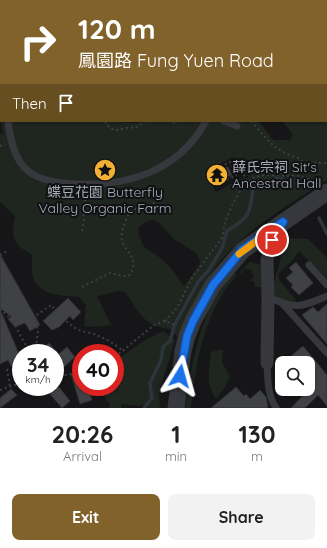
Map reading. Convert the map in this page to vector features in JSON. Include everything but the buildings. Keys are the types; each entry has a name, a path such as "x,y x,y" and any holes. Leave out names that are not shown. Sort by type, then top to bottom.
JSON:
{"street":[{"path":"176,408 182,359 187,336 207,293 242,250 283,222 323,190"},
{"path":"268,363 267,260 272,240 283,222"}],"lane":[{"path":"8,122 12,142 21,163 28,171 42,178 59,182 92,185 129,181 161,168 182,151 201,130 205,122"},
{"path":"227,122 237,126"},
{"path":"309,265 327,285"},
{"path":"268,297 291,306 304,306 327,296"},
{"path":"281,302 327,353"},
{"path":"268,363 268,386 276,408"}],"path":[{"path":"106,122 111,129 117,131 129,127 135,128 144,122"},
{"path":"252,122 273,146 285,153 302,159 302,163 327,163"},
{"path":"230,162 235,172 236,175 216,186 211,175 212,171 230,162"},
{"path":"235,172 241,170 248,182"},
{"path":"124,350 154,325 165,321 177,308 192,278 222,238 233,203 242,188 248,182 255,177 264,175 299,176 306,178 323,190"},
{"path":"82,231 84,220 83,209 87,184"},
{"path":"82,287 110,274 124,276 130,275 133,270 133,259 122,240 129,212 137,208 152,205 158,198"},
{"path":"0,255 7,251"},
{"path":"0,294 10,311 11,319"},
{"path":"36,344 38,330 34,317 51,305 67,323 80,331 94,334 104,340 116,344"},
{"path":"0,309 11,319 26,344"},
{"path":"165,321 178,327"},
{"path":"0,390 10,386 7,370"}],"shaded area":[{"name":"蝶豆花園 Butterfly Valley Organic Farm","path":"1,122 260,122 273,140 290,140 293,134 283,122 327,122 327,180 266,220 225,256 214,270 205,286 179,338 170,329 153,325 147,321 125,292 119,291 97,296 111,325 97,327 84,326 86,305 79,297 54,294 37,285 32,275 32,255 20,247 14,240 13,230 15,216 0,202 0,134 3,133","holes":["233,157 239,168 242,167 249,178 246,181 244,177 216,192 205,172","153,220 159,223 174,239 196,253 200,261 199,265 184,286 170,267 159,257 144,247 139,236 138,229 141,225"]},
{"path":"286,238 308,239 327,258 327,279 299,251 292,261 278,274 280,281 296,300 296,303 274,297 274,283"},
{"path":"250,261 260,264 261,287 255,287 254,281 250,281 254,276 251,270 245,269 241,274 240,272"},
{"path":"234,272 237,275 226,289 209,321 199,355 191,408 185,408 192,364 204,322 219,292"},
{"path":"163,331 175,340 159,393 160,408 144,408 142,404 141,406 121,404 121,408 109,408 110,404 103,396 124,396 124,354"},
{"path":"223,349 222,362 230,376 225,387 216,399 209,382 211,352"}],"waterway":[{"path":"144,408 152,398 150,383 161,360 163,347 170,341 175,324 198,282 209,270 222,248 227,231 244,219 247,214 251,204 253,189 275,178 282,179 288,187"},
{"path":"319,218 327,234"}],"slow traffic":[{"path":"239,254 242,250 274,228"}],"place":[{"name":"蝶豆花園 Butterfly Valley Organic Farm","path":"105,170"},
{"name":"薛氏宗祠 Sit's Ancestral Hall","path":"217,175"}],"route":[{"path":"180,376 183,351 187,336 207,293 242,250 283,222 272,240"}]}
